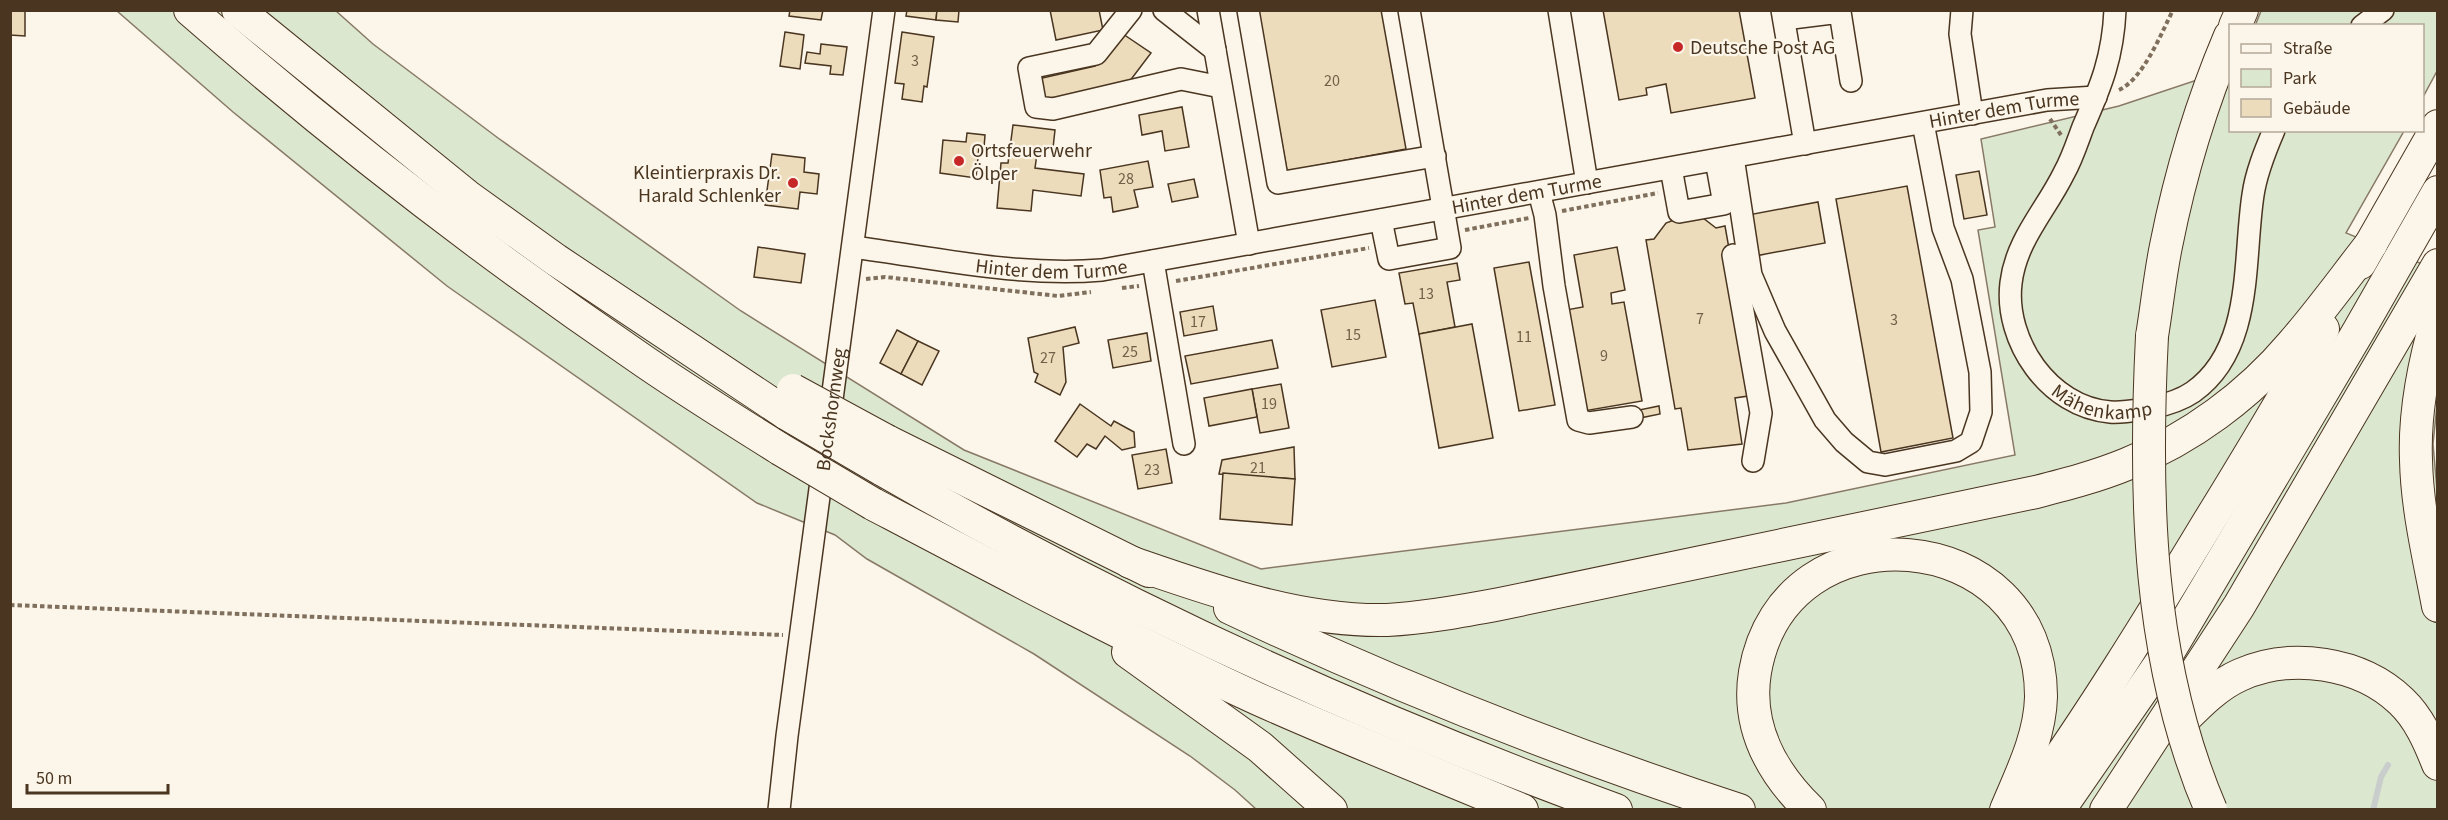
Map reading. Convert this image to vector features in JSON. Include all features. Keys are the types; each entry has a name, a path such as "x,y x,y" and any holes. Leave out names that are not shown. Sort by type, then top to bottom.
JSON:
{"highway":[{"path":"189,10 362,155 455,225 635,356 780,450 873,504 1054,600 1256,698 1522,810"},
{"path":"238,10 467,196 556,260 790,402 884,455 1130,562 1307,645 1492,723 1739,810"},
{"path":"2236,24 2242,10"},
{"path":"2211,810 2186,743 2175,696 2154,577 2148,499 2148,434 2152,336 2166,245 2183,174 2229,39"},
{"path":"2023,810 2065,751 2131,650 2290,388 2438,126"},
{"path":"2059,810 2169,651 2438,192"},
{"path":"1130,562 1201,586 1270,605 1338,617 1387,620 1437,615 1500,604 2036,492 2088,478 2130,463 2217,413 2258,380 2292,344 2371,244"},
{"path":"2106,810 2134,771 2239,606 2438,265"},
{"path":"2438,315 2427,351 2418,402 2416,460 2422,518 2438,606"},
{"path":"884,455 955,512 1146,611 1284,676 1532,779 1616,810"},
{"path":"1810,810 1786,783 1758,734 1753,699 1761,647 1778,615 1802,588 1816,578 1848,561 1875,555 1904,553 1943,560 1979,578 2009,605 2030,640 2040,678 2039,719 2027,759 2006,810"},
{"path":"1054,600 1260,747 1331,810"},
{"path":"2134,771 2206,697 2239,675 2264,666 2299,663 2329,665 2353,672 2381,686 2400,701 2416,719 2438,764"}],"street":[{"name":"Bockshornweg","path":"779,810 884,10"},
{"path":"1131,10 1096,54 1029,68 1036,106 1053,109 1181,79 1221,87"},
{"path":"1164,10 1215,50"},
{"path":"1208,10 1249,244"},
{"path":"1248,10 1278,183 1435,156"},
{"path":"1382,220 1389,259 1450,248 1445,208 1409,10"},
{"path":"1559,10 1587,183"},
{"path":"1962,10 1960,34 1972,114"},
{"name":"Mähenkamp","path":"2115,10 2107,71 2064,174 2032,225 2018,257 2011,282 2011,310 2016,334 2028,358 2046,381 2068,398 2088,408 2109,412 2128,412 2170,404 2193,392 2212,374 2228,350 2237,323 2243,289 2253,192 2273,132"},
{"path":"2365,24 2383,10"},
{"path":"1805,144 1783,15 1840,12 1851,81"},
{"name":"Hinter dem Turme","path":"853,247 1042,272 1102,270 2047,100 2096,97"},
{"path":"1725,158 1751,275 1775,331 1825,420 1844,442 1868,462 1885,465 1956,451 1971,442 1982,412 1980,372 1962,279 1943,228 1923,123"},
{"path":"1725,158 1725,204 1761,413 1753,461"},
{"path":"1671,168 1679,212 1725,204"},
{"path":"1539,192 1545,215 1557,310 1578,420 1589,423 1632,417"},
{"path":"1153,261 1184,444"}],"path":[{"path":"2096,97 2121,90 2132,83 2156,44 2173,10"},
{"path":"2048,116 2064,140"},
{"path":"1448,234 1675,189"},
{"path":"1112,290 1387,245"},
{"path":"885,277 1058,296 1101,291"},
{"path":"10,604 801,636"}],"green space":[{"path":"117,11 336,11 373,44 498,138 741,311 964,450 1261,569 1786,503 2015,455 1978,230 1995,227 1981,139 2119,106 2229,69 2229,132 2403,132 2346,233 2437,270 2438,396 2433,444 2438,501 2437,809 1256,809 1190,756 1034,654 867,559 835,535 757,503 447,286 233,112"},
{"path":"2261,11 2437,11 2437,71 2424,95 2424,24 2256,24"}],"building":[{"path":"790,10 823,10 821,20 789,16"},
{"path":"907,10 937,10 936,20 906,16"},
{"path":"937,10 959,10 958,22 936,20"},
{"path":"1050,10 1099,10 1103,30 1056,40"},
{"path":"1258,10 1381,10 1406,149 1287,171"},
{"name":"Deutsche Post AG","path":"1603,10 1739,10 1755,98 1671,113 1666,84 1646,88 1647,95 1619,100"},
{"path":"10,11 25,11 25,36 10,35"},
{"path":"785,32 804,35 800,69 780,66"},
{"path":"902,32 934,37 927,87 924,86 922,102 902,99 904,84 895,83"},
{"path":"1120,32 1151,53 1126,86 1044,103 1038,79 1095,66"},
{"path":"821,44 847,47 843,75 830,74 831,66 805,63 807,52 820,54"},
{"path":"1182,107 1189,147 1165,151 1162,131 1142,135 1139,115"},
{"path":"1013,125 1055,130 1053,148 1038,147 1035,168 1084,174 1081,196 1033,190 1031,211 997,208 1001,163 1008,163"},
{"name":"Ortsfeuerwehr Ölper","path":"967,133 985,135 984,148 979,147 976,178 940,173 943,140 966,142"},
{"name":"Kleintierpraxis Dr. Harald Schlenker","path":"772,154 805,158 804,172 819,174 817,194 800,192 798,209 765,205"},
{"path":"1148,161 1153,187 1134,190 1138,207 1113,212 1111,197 1104,198 1100,170"},
{"path":"1979,171 1987,215 1964,219 1956,175"},
{"path":"1194,179 1198,197 1172,202 1168,184"},
{"path":"1907,186 1953,438 1881,452 1836,199"},
{"path":"1818,202 1825,243 1755,256 1748,215"},
{"path":"1679,218 1703,218 1716,228 1725,226 1755,395 1735,398 1742,444 1688,450 1681,408 1675,409 1646,240 1654,239 1666,223"},
{"path":"758,247 805,254 801,283 754,277"},
{"path":"1617,247 1625,290 1611,293 1612,304 1624,302 1642,401 1584,411 1566,310 1583,307 1574,255"},
{"path":"1529,262 1555,405 1519,411 1494,268"},
{"path":"1457,263 1460,280 1447,282 1455,327 1419,334 1413,303 1405,304 1399,273"},
{"path":"1375,300 1386,357 1332,367 1321,310"},
{"path":"1213,306 1217,330 1184,336 1180,312"},
{"path":"1472,324 1493,438 1439,448 1419,334"},
{"path":"1075,327 1079,343 1063,347 1066,382 1060,395 1035,382 1038,374 1034,372 1028,338"},
{"path":"897,330 918,341 901,374 880,363"},
{"path":"1147,333 1151,361 1113,368 1108,340"},
{"path":"1272,340 1278,368 1191,384 1185,356"},
{"path":"918,341 939,351 922,385 901,374"},
{"path":"1281,384 1289,428 1260,433 1252,389"},
{"path":"1252,389 1257,417 1209,426 1204,398"},
{"path":"1080,404 1111,426 1114,421 1134,432 1135,447 1122,450 1105,436 1096,449 1087,444 1077,457 1055,441"},
{"path":"1659,406 1660,414 1640,418 1639,410"},
{"path":"1294,447 1295,479 1219,474 1222,460"},
{"path":"1166,449 1172,483 1138,489 1132,455"},
{"path":"1223,473 1295,479 1292,525 1220,519"}],"waterway":[{"path":"2373,810 2381,777 2388,765"}],"place":[{"name":"Deutsche Post AG","path":"1678,47"},
{"name":"Ortsfeuerwehr Ölper","path":"959,161"},
{"name":"Kleintierpraxis Dr. Harald Schlenker","path":"793,183"}]}
